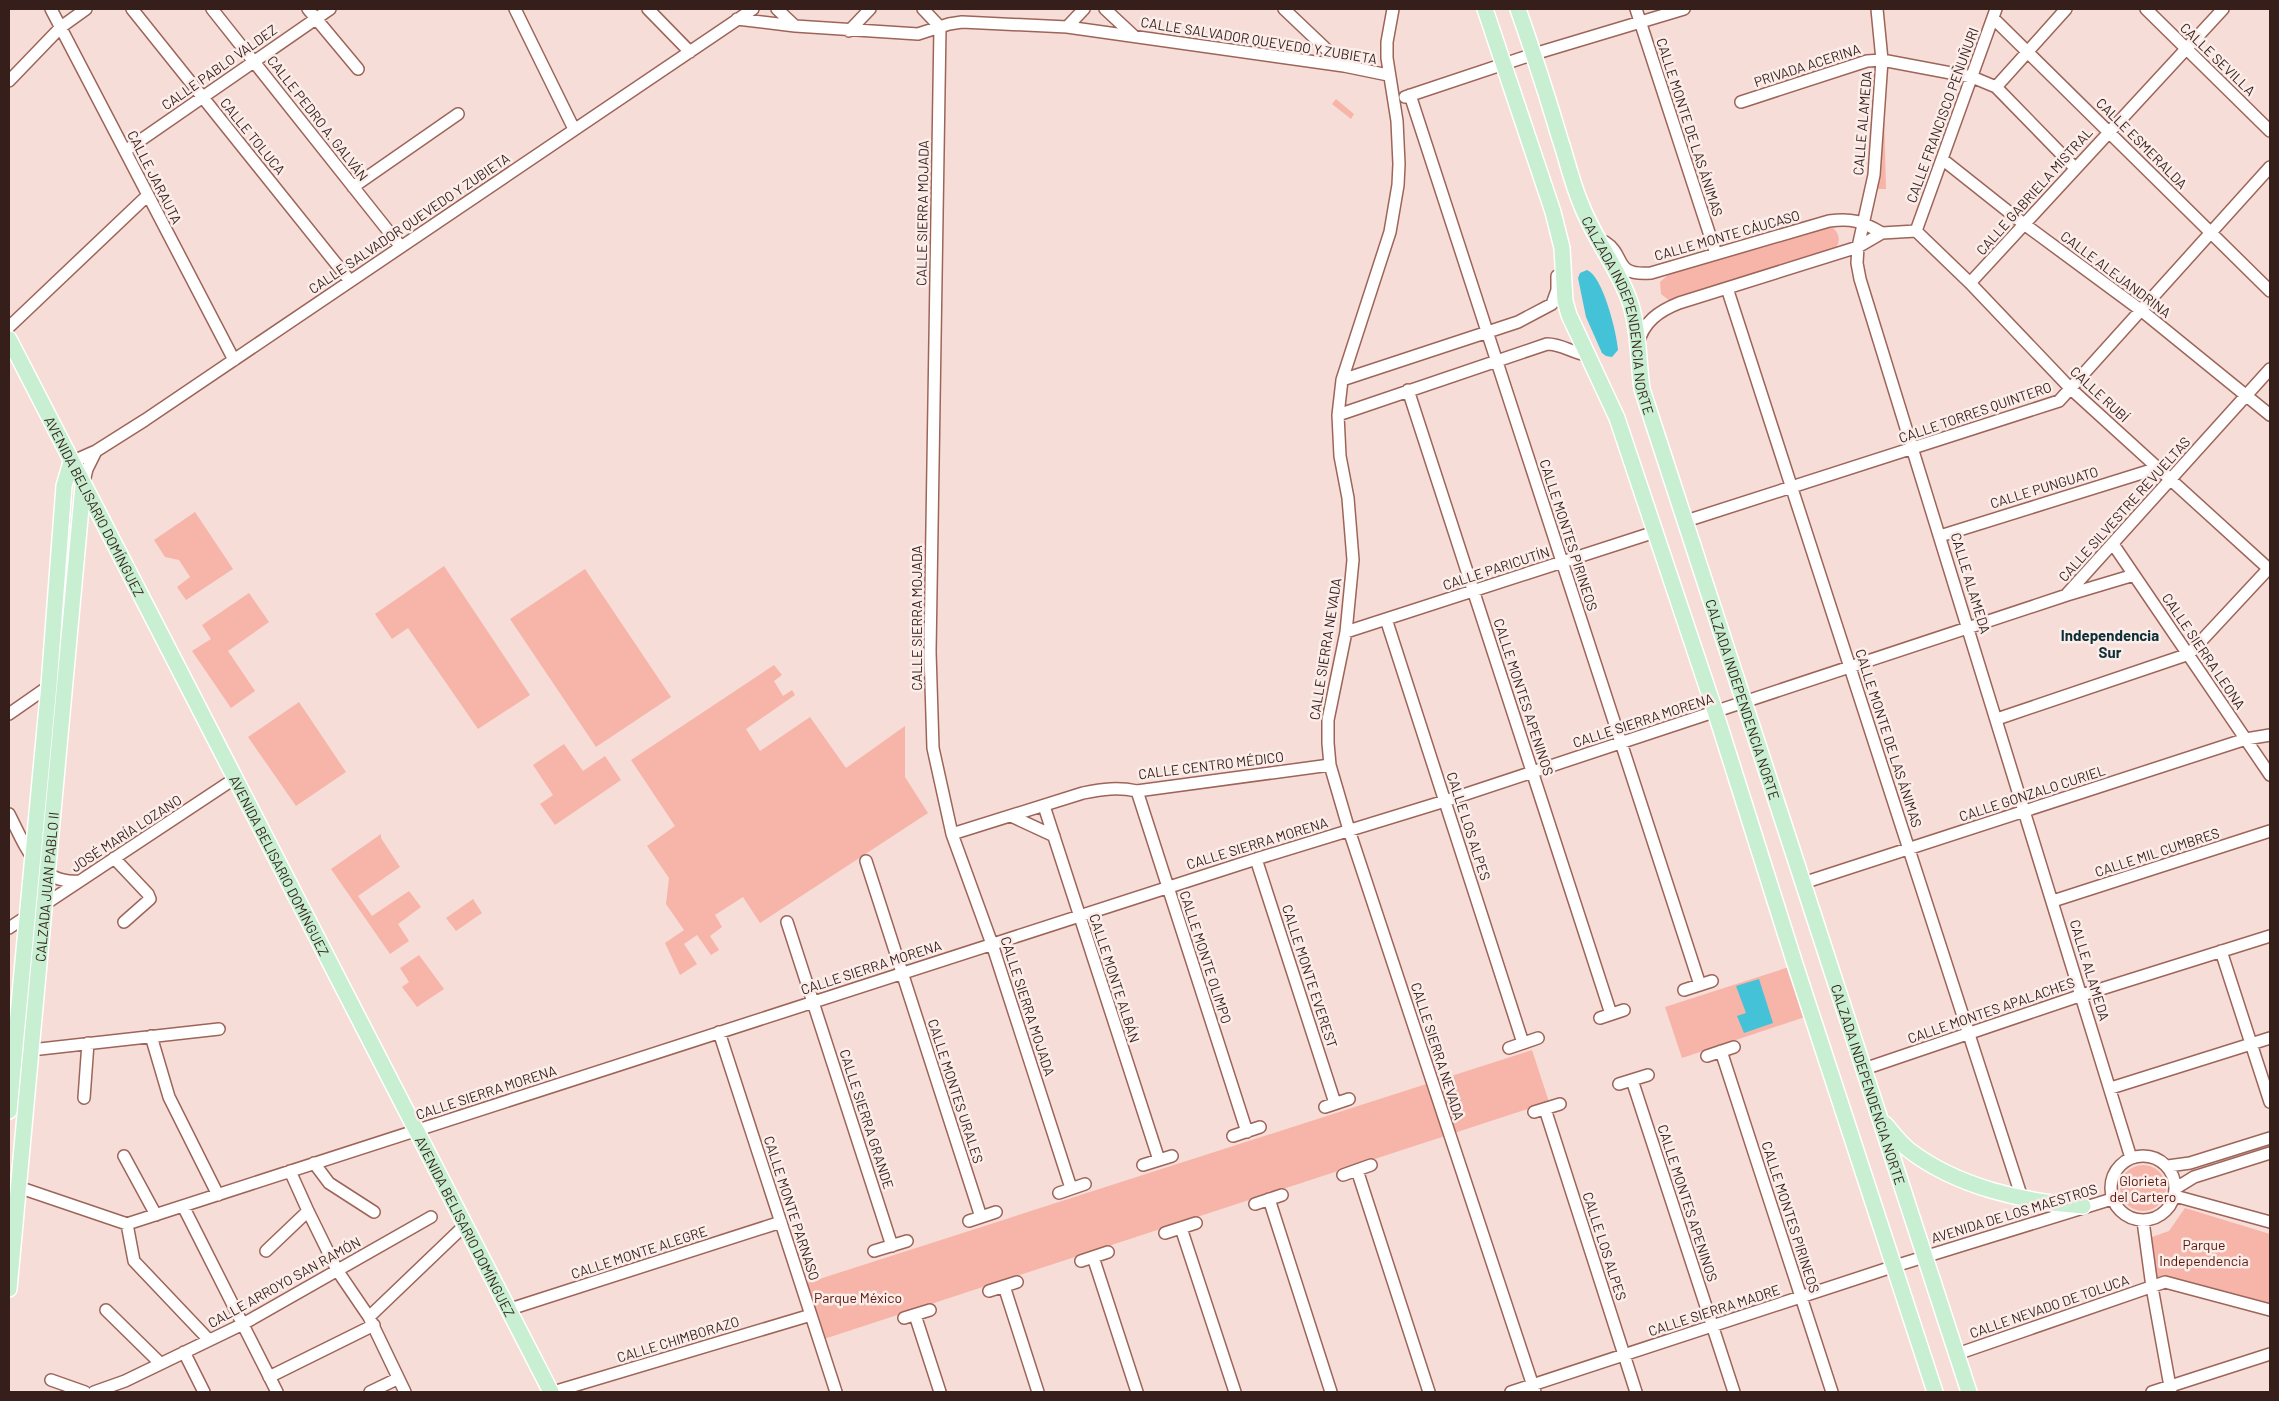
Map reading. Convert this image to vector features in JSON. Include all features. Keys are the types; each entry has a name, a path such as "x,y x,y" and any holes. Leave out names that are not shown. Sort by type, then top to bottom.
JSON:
{"main road":[{"path":"1485,9 1553,212 1562,248 1565,301 1569,315 1618,418 1715,711 1795,964 1935,1392"},
{"name":"CALZADA INDEPENDENCIA NORTE","path":"1518,9 1534,54 1580,203 1594,234 1619,275 1630,303 1637,329 1637,348 1642,388 1969,1392"},
{"name":"AVENIDA BELISARIO DOMÍNGUEZ","path":"9,339 415,1131 552,1392"},
{"name":"CALZADA JUAN PABLO II","path":"9,1111 49,685 64,486 71,462"},
{"name":"CALZADA JUAN PABLO II","path":"9,1289 13,1186 31,1050 84,486"},
{"path":"1882,1121 1907,1149 1933,1166 1960,1178 2022,1198 2050,1204 2083,1206"}],"street":[{"name":"CALLE JARAUTA","path":"51,9 234,360"},
{"path":"9,81 60,27 86,9"},
{"name":"CALLE TOLUCA","path":"132,9 350,281"},
{"name":"CALLE PEDRO A. GALVÁN","path":"212,9 401,247"},
{"path":"308,9 358,69"},
{"name":"CALLE PABLO VALDEZ","path":"125,151 330,9"},
{"path":"516,9 574,129"},
{"path":"648,9 690,52"},
{"name":"CALLE SALVADOR QUEVEDO Y ZUBIETA","path":"71,462 96,451 234,360 753,9"},
{"path":"777,9 795,26"},
{"path":"849,31 870,9"},
{"path":"923,9 940,27"},
{"path":"1067,27 1084,9"},
{"path":"1105,9 1134,36"},
{"path":"1284,9 1344,66"},
{"name":"CALLE SIERRA NEVADA","path":"1393,9 1387,42 1388,75 1397,121 1399,164 1394,211 1381,262 1342,380 1338,415 1340,456 1348,498 1353,560 1346,632 1328,720 1330,765 1349,830 1534,1389"},
{"name":"CALLE MONTE DE LAS ÁNIMAS","path":"1636,9 1716,254"},
{"path":"1394,101 1534,54 1684,9"},
{"name":"CALLE ALAMEDA","path":"1877,9 1882,60 1874,175 1862,222 1858,247 1857,263 1860,279 2132,1158"},
{"path":"1996,87 2066,9"},
{"name":"CALLE SEVILLA","path":"2146,9 2270,131"},
{"name":"CALLE GABRIELA MISTRAL","path":"1970,283 2223,9"},
{"name":"CALLE ESMERALDA","path":"1994,13 2028,51 2270,291"},
{"name":"CALLE FRANCISCO PEÑUÑURI","path":"1916,231 1994,13"},
{"name":"CALLE SALVADOR QUEVEDO Y ZUBIETA","path":"737,19 849,31 918,34 940,27 970,22 1067,27 1344,66 1388,75"},
{"name":"CALLE SIERRA MOJADA","path":"940,27 930,652 933,748 952,834 992,944 1071,1188"},
{"path":"1882,60 1972,77 1996,87 2075,168"},
{"name":"PRIVADA ACERINA","path":"1741,102 1854,65 1882,60"},
{"name":"CALLE MONTES PIRINEOS","path":"1410,95 1700,985"},
{"path":"353,187 458,114"},
{"name":"CALLE ALEJANDRINA","path":"1942,159 2024,224 2142,311 2270,415"},
{"name":"CALLE TORRES QUINTERO","path":"1686,521 2059,401 2270,167"},
{"path":"9,327 148,195"},
{"name":"CALLE MONTE CÁUCASO","path":"1594,234 1609,244 1624,268 1635,274 1651,273 1828,222 1846,219 1862,222 1882,233"},
{"path":"1637,348 1640,334 1653,317 1662,310 1679,302 1858,247 1882,233 1916,231"},
{"name":"CALLE RUBÍ","path":"1916,231 1970,283 2070,389 2270,569"},
{"path":"1342,380 1488,333 1518,322 1552,304 1557,290 1557,260 1562,248"},
{"name":"CALLE MONTE DE LAS ÁNIMAS","path":"1727,288 2022,1198"},
{"path":"1338,415 1546,344 1559,344 1574,353 1587,355"},
{"name":"CALLE SILVESTRE REVUELTAS","path":"1744,702 2067,595 2270,369"},
{"name":"CALLE MONTES APENINOS","path":"1408,390 1532,772 1606,1016 1624,1010"},
{"path":"84,486 87,469 96,451"},
{"name":"CALLE PUNGUATO","path":"1940,536 2158,468"},
{"name":"CALLE PARICUTÍN","path":"1346,632 1655,532"},
{"name":"CALLE SIERRA LEONA","path":"2113,544 2270,774"},
{"path":"1996,718 2189,654 2270,569"},
{"path":"2067,595 2134,575"},
{"name":"CALLE LOS ALPES","path":"1386,619 1523,1043"},
{"path":"9,714 49,685 66,679"},
{"name":"CALLE SIERRA MORENA","path":"127,1224 1168,887 1445,801 1744,702"},
{"name":"CALLE GONZALO CURIEL","path":"1803,883 2025,810 2270,734"},
{"name":"CALLE CENTRO MÉDICO","path":"952,834 1106,788 1137,791 1330,765"},
{"name":"JOSÉ MARÍA LOZANO","path":"9,928 234,779"},
{"name":"CALLE MONTE OLIMPO","path":"1137,791 1247,1132"},
{"name":"CALLE MONTE ALBÁN","path":"1044,806 1159,1160"},
{"path":"9,814 33,860 47,874 63,881 81,880"},
{"path":"1011,816 1054,836"},
{"name":"CALLE MIL CUMBRES","path":"2053,901 2270,831"},
{"path":"114,858 148,894 150,899 124,922"},
{"name":"CALLE MONTE EVEREST","path":"1256,859 1330,1105 1349,1099"},
{"name":"CALLE MONTES URALES","path":"866,862 981,1217"},
{"name":"CALLE SIERRA GRANDE","path":"787,922 892,1246"},
{"name":"CALLE MONTES APALACHES","path":"1864,1069 2082,995 2270,936"},
{"path":"2221,951 2270,1102"},
{"path":"1684,990 1712,981"},
{"path":"31,1050 219,1029"},
{"name":"CALLE MONTE PARNASO","path":"719,1032 836,1392"},
{"path":"151,1036 169,1097 218,1194"},
{"path":"1508,1048 1538,1038"},
{"path":"2111,1088 2270,1038"},
{"path":"84,1098 88,1044"},
{"path":"1707,1056 1734,1047"},
{"name":"CALLE MONTES PIRINEOS","path":"1721,1051 1832,1392"},
{"path":"1619,1084 1648,1075"},
{"name":"CALLE MONTES APENINOS","path":"1632,1080 1734,1392"},
{"name":"CALLE LOS ALPES","path":"1560,1104 1539,1111 1636,1392"},
{"path":"1233,1136 1260,1127"},
{"path":"2168,1166 2190,1163 2270,1138"},
{"path":"2176,1192 2172,1173 2168,1166 2151,1156 2132,1158 2123,1162 2114,1174 2110,1189 2112,1199 2124,1214 2133,1219 2143,1221 2159,1216 2166,1211 2176,1192 2194,1177 2270,1153"},
{"path":"124,1156 156,1215"},
{"path":"1143,1165 1172,1156"},
{"path":"314,1163 329,1182 374,1212"},
{"path":"1343,1175 1372,1165"},
{"path":"1357,1170 1429,1392"},
{"path":"290,1171 337,1270 372,1321 405,1392"},
{"path":"1059,1193 1085,1184"},
{"path":"13,1186 127,1224 134,1261 208,1340"},
{"path":"2176,1192 2270,1222"},
{"path":"1255,1204 1282,1195"},
{"path":"1269,1199 1331,1392"},
{"name":"AVENIDA DE LOS MAESTROS","path":"1925,1257 2083,1206 2112,1199"},
{"path":"183,1206 277,1392"},
{"path":"266,1251 308,1212"},
{"path":"969,1221 996,1212"},
{"name":"CALLE ARROYO SAN RAMÓN","path":"94,1392 125,1381 242,1324 431,1217"},
{"path":"2143,1221 2152,1287 2170,1389"},
{"name":"CALLE MONTE ALEGRE","path":"508,1310 780,1222"},
{"path":"1165,1233 1196,1223"},
{"path":"269,1377 372,1321 464,1226"},
{"path":"1181,1228 1235,1392"},
{"path":"874,1251 907,1241"},
{"path":"1081,1261 1108,1252"},
{"path":"1093,1256 1137,1392"},
{"name":"CALLE SIERRA MADRE","path":"1511,1392 1534,1389 1624,1355 1925,1257"},
{"path":"989,1291 1017,1282"},
{"name":"CALLE NEVADO DE TOLUCA","path":"1957,1354 2165,1282 2270,1310"},
{"path":"1004,1286 1038,1392"},
{"path":"106,1310 160,1363"},
{"path":"930,1310 909,1317 940,1392"},
{"name":"CALLE CHIMBORAZO","path":"552,1392 811,1315"},
{"path":"184,1352 204,1392"},
{"path":"2152,1392 2170,1389 2270,1354"},
{"path":"370,1392 397,1378"},
{"path":"51,1380 84,1392"},
{"path":"125,1381 131,1392"}],"green space":[{"path":"1336,99 1354,114 1351,119 1332,104"},
{"path":"1884,107 1886,189 1876,189"},
{"path":"1823,226 1833,228 1837,233 1839,242 1834,250 1670,301 1661,294 1660,282 1669,274"},
{"path":"195,512 233,569 186,600 177,587 190,577 179,560 165,557 154,540"},
{"path":"444,566 530,695 478,729 408,628 392,639 375,614"},
{"path":"585,569 671,697 596,747 510,619"},
{"path":"249,593 269,622 228,651 255,691 231,708 192,651 211,639 202,625"},
{"path":"774,665 782,675 774,681 783,696 792,690 795,695 746,729 760,751 810,717 846,768 905,726 905,777 928,813 760,923 743,897 715,915 722,927 710,936 719,950 711,955 697,935 684,944 697,964 680,975 665,943 684,930 666,904 669,878 647,846 675,826 631,760"},
{"path":"299,702 346,772 296,806 248,737"},
{"path":"564,744 583,771 605,756 621,780 555,825 540,804 553,795 533,765"},
{"path":"381,834 381,838 400,867 358,896 372,916 409,891 421,907 398,924 409,941 390,954 331,869"},
{"path":"473,899 482,913 456,931 446,918"},
{"path":"419,955 444,989 417,1007 402,987 409,982 400,968"},
{"path":"1789,967 1805,1017 1682,1058 1665,1007"},
{"name":"Parque México","path":"1532,1050 1549,1102 824,1339 807,1283"},
{"name":"Glorieta del Cartero","path":"2139,1165 2147,1165 2156,1169 2162,1175 2166,1188 2162,1201 2156,1207 2147,1211 2139,1211 2130,1207 2124,1201 2120,1192 2120,1184 2124,1175 2130,1169"},
{"name":"Parque Independencia","path":"2185,1208 2270,1234 2270,1307 2155,1284 2149,1238 2169,1231"}],"water":[{"path":"1587,270 1593,275 1604,294 1612,319 1618,350 1612,357 1602,353 1586,317 1578,278 1580,273"},
{"path":"1759,979 1773,1023 1744,1033 1737,1016 1746,1013 1736,986"}],"district":[{"name":"Independencia Sur","path":"2110,644"}]}
